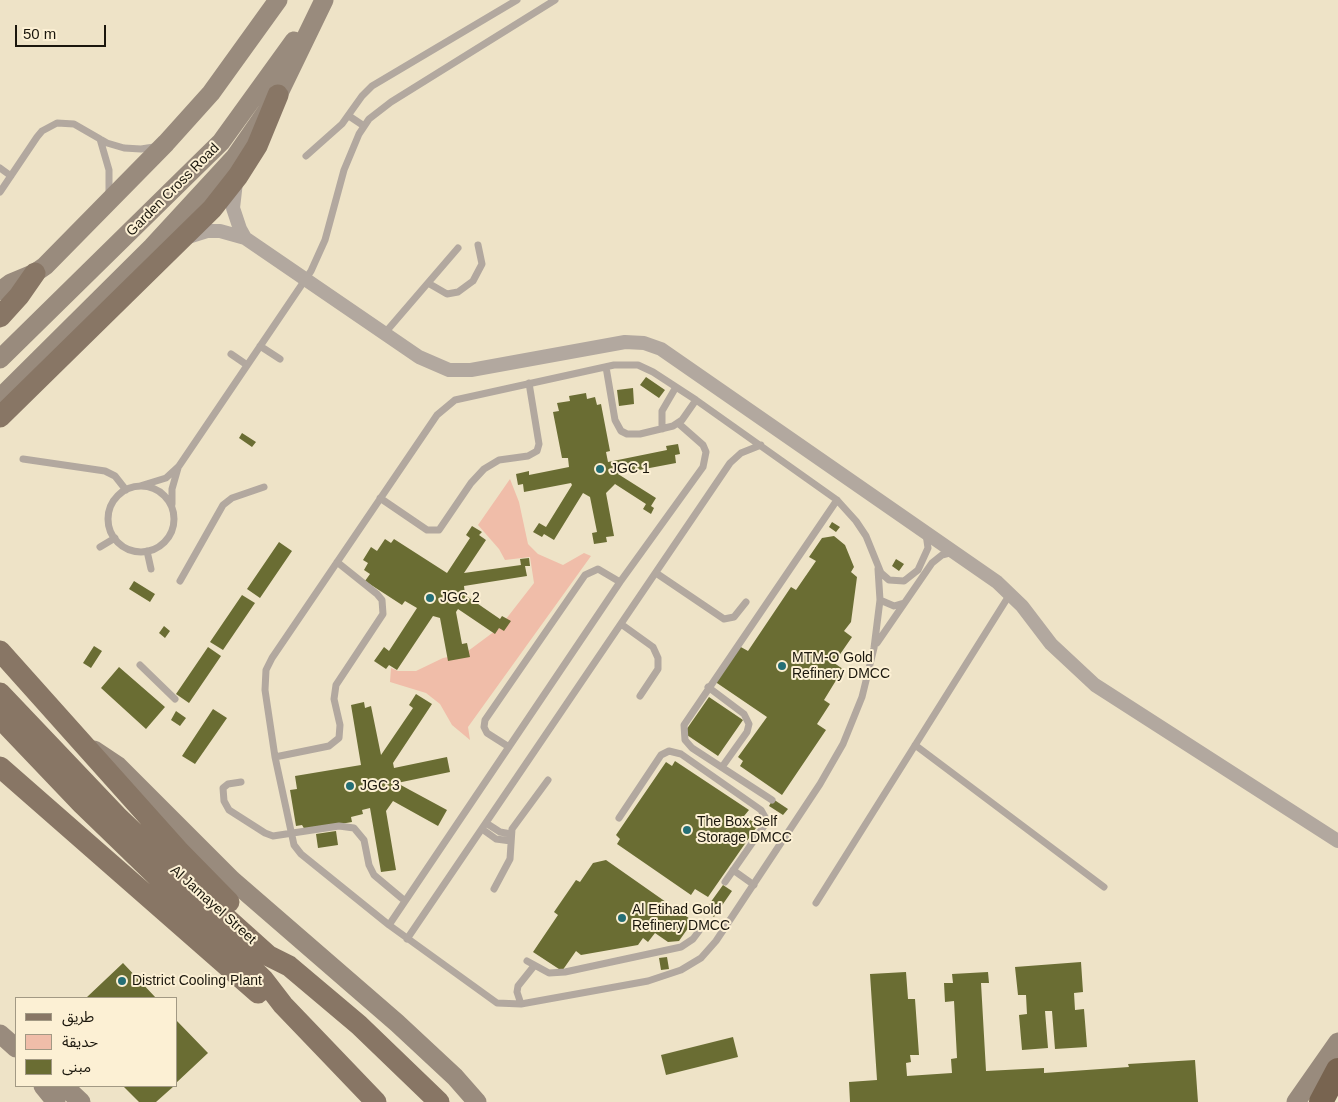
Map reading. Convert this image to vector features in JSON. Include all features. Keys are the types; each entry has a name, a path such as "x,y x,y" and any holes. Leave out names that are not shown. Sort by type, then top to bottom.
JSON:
{"highway":[{"path":"1321,1102 1338,1070"}],"main road":[{"path":"0,317 20,296 35,273 108,203 211,93 278,0"},
{"path":"0,418 212,210 238,176 265,130 278,95 323,0"},
{"name":"Garden Cross Road","path":"0,359 221,142 323,0"},
{"path":"0,398 184,213 235,157 278,95"},
{"path":"0,291 12,283 35,273"},
{"path":"0,651 173,844 275,946 289,966"},
{"name":"Al Jamayel Street","path":"0,693 149,847 269,956 289,966 359,1025 439,1102"},
{"name":"Al Jamayel Street","path":"0,718 96,818 263,979 283,1005 376,1102"},
{"path":"88,747 118,766 238,885 397,1023 455,1077 478,1102"},
{"path":"0,767 253,989 272,1001 283,1005"},
{"path":"0,1034 15,1047"},
{"path":"1296,1102 1338,1042"},
{"path":"44,1087 56,1102"},
{"path":"65,1087 81,1102"}],"street":[{"path":"238,176 233,197 233,208 245,238"},
{"path":"182,240 207,231 227,232 245,238 384,334 429,362 460,371 626,342 652,346 954,551 1010,594 1051,644 1095,685 1338,841"}],"lane":[{"path":"306,156 335,131 372,86 517,0"},
{"path":"179,466 166,478 126,490 114,501 110,508 109,524 114,538 125,548 147,551 155,549 168,538 174,523 172,506 173,481 179,466 304,280 321,251 344,170 364,126 376,113 391,102 555,0"},
{"path":"348,116 364,126"},
{"path":"0,192 37,137 50,126 57,123 74,124 115,146 132,149 150,148 166,143"},
{"path":"100,139 109,170 108,203"},
{"path":"0,168 11,176"},
{"path":"428,283 447,294 458,292 473,281 482,264 478,245"},
{"path":"384,334 458,248"},
{"path":"260,346 280,359"},
{"path":"231,354 247,365"},
{"path":"878,569 880,600 874,648 862,697 843,744 832,766 709,950 681,970 648,981 505,1005 490,1000 389,926 301,854 294,845 290,834 275,757 265,690 266,670 272,658 437,415 448,404 463,397 622,364 638,365 696,400 837,500 856,521 866,536 878,569 884,578 894,582 909,578 921,572 937,559 954,551"},
{"path":"606,367 615,420 621,430 633,435 662,429 678,423 696,400"},
{"path":"380,498 427,530 439,530 471,482 484,468 499,460 528,456 537,451 538,444 529,383"},
{"path":"662,429 662,411 676,387"},
{"path":"389,926 620,582 703,467 706,452 703,445 678,423"},
{"path":"407,939 730,464 741,453 760,445"},
{"path":"23,459 105,471 114,476 126,490"},
{"path":"140,486 155,489 168,499 172,506"},
{"path":"180,581 223,505 232,498 264,487"},
{"path":"772,800 692,748 684,735 686,720 837,500"},
{"path":"874,648 904,603 921,572 928,548 925,532"},
{"path":"100,547 114,538"},
{"path":"147,551 150,569"},
{"path":"275,757 329,746 339,738 340,725 334,699 336,685 383,614 384,606 378,594 337,562"},
{"path":"509,747 487,733 484,726 486,720 585,575 593,569 602,570 620,582"},
{"path":"656,573 724,619 734,617 746,602"},
{"path":"816,903 1010,594"},
{"path":"880,600 894,606 904,603"},
{"path":"621,624 653,648 658,658 658,670 640,696"},
{"path":"140,665 175,700"},
{"path":"708,687 744,714 750,724 747,732 722,767"},
{"path":"915,745 1104,888"},
{"path":"619,818 661,755 669,751 677,752 764,813 764,826 725,882"},
{"path":"494,889 510,859 511,838 548,780"},
{"path":"241,782 228,784 224,788 224,801 229,810 269,835 290,834 339,826 354,828 364,840 368,865 374,874 405,901"},
{"path":"484,826 496,839 511,838"},
{"path":"733,870 754,885"},
{"path":"528,961 541,970 556,974 674,949 688,944 702,927"},
{"path":"520,1004 518,986 534,966"}],"green space":[{"path":"510,479 519,502 528,544 538,554 563,565 584,553 591,556 468,727 470,740 452,725 440,704 426,693 390,682 391,668 398,671 416,671 443,658 464,654 499,628 534,583 530,557 505,560 499,549 478,525"}],"building":[{"path":"646,377 665,390 659,398 640,385"},
{"path":"633,388 634,404 619,406 617,390"},
{"name":"JGC 1","path":"586,393 587,399 595,397 597,405 601,404 610,451 606,452 608,462 667,450 666,446 678,444 680,454 675,455 676,463 618,474 656,498 651,506 654,508 651,514 643,509 646,504 615,484 606,493 614,536 606,537 607,542 594,544 592,533 597,532 590,497 583,493 554,540 544,534 542,537 533,532 539,523 546,527 572,485 571,483 524,492 523,484 518,485 516,474 529,471 529,475 569,467 568,458 562,458 553,412 559,411 557,403 570,401 569,396"},
{"path":"242,433 256,442 252,447 239,438"},
{"path":"832,522 840,527 836,532 829,527"},
{"name":"JGC 2","path":"472,526 482,532 479,535 486,540 464,573 521,565 520,559 529,558 530,566 525,566 527,576 464,586 465,595 500,619 502,616 511,621 504,631 499,628 495,634 458,609 456,612 462,644 467,643 470,657 448,661 440,618 433,616 397,670 389,665 386,669 374,661 384,647 389,651 417,608 405,601 402,605 365,581 370,574 364,570 368,563 363,560 371,547 377,551 385,539 391,543 394,539 447,573 470,538 466,535"},
{"name":"MTM-O Gold Refinery DMCC","path":"834,536 845,545 854,567 851,572 857,577 851,622 844,631 852,637 834,663 843,669 824,700 830,704 817,724 826,730 782,795 740,766 743,761 738,757 767,717 714,681 739,646 748,651 791,587 796,590 816,561 809,557 822,538"},
{"path":"279,542 292,551 260,598 247,589"},
{"path":"896,559 904,564 899,571 892,566"},
{"path":"134,581 155,594 150,602 129,589"},
{"path":"242,595 255,603 223,650 210,642"},
{"path":"164,626 170,631 165,638 159,633"},
{"path":"94,646 102,651 91,668 83,663"},
{"path":"208,647 221,656 189,703 176,694"},
{"path":"119,667 165,707 146,729 101,688"},
{"name":"JGC 3","path":"416,694 432,704 393,763 394,768 447,757 450,772 397,783 447,810 438,826 393,801 386,811 396,870 381,872 370,808 362,810 363,814 351,817 352,822 305,830 302,825 296,826 290,790 297,789 295,776 361,765 351,705 364,702 365,708 371,706 381,755 413,708 409,705"},
{"path":"709,697 743,720 718,756 684,733"},
{"path":"213,709 227,718 195,764 182,756"},
{"path":"176,711 186,718 180,726 171,720"},
{"name":"The Box Self Storage DMCC","path":"675,761 749,810 744,816 758,825 708,897 695,889 691,895 617,844 620,839 616,835 666,762 672,766"},
{"path":"773,799 788,809 783,815 769,806"},
{"path":"336,831 338,845 318,848 316,834"},
{"name":"Al Etihad Gold Refinery DMCC","path":"606,860 693,921 679,941 668,942 655,933 648,942 643,938 638,945 581,955 576,951 562,971 533,952 558,915 554,912 576,880 580,882 593,863"},
{"path":"723,885 732,891 714,917 705,910"},
{"path":"667,957 669,969 661,970 659,958"},
{"path":"1081,962 1083,992 1074,993 1075,1010 1084,1009 1087,1047 1055,1049 1052,1011 1045,1011 1048,1048 1022,1050 1019,1015 1027,1014 1026,995 1018,995 1015,967"},
{"name":"District Cooling Plant","path":"123,963 155,997 87,997"},
{"path":"906,972 908,999 915,999 919,1055 910,1055 911,1062 906,1063 907,1076 952,1073 951,1059 957,1058 954,1001 945,1002 944,983 953,983 952,974 988,972 989,983 981,983 986,1071 1044,1068 1044,1073 1129,1067 1128,1064 1195,1060 1198,1102 850,1102 849,1082 877,1080 870,974"},
{"name":"District Cooling Plant","path":"178,1022 208,1053 178,1081"},
{"path":"733,1037 738,1057 666,1075 661,1055"},
{"path":"124,1087 173,1087 156,1102 139,1102"}],"place":[{"name":"JGC 1","path":"600,469"},
{"name":"JGC 2","path":"430,598"},
{"name":"MTM-O Gold Refinery DMCC","path":"782,666"},
{"name":"JGC 3","path":"350,786"},
{"name":"The Box Self Storage DMCC","path":"687,830"},
{"name":"Al Etihad Gold Refinery DMCC","path":"622,918"},
{"name":"District Cooling Plant","path":"122,981"}]}
